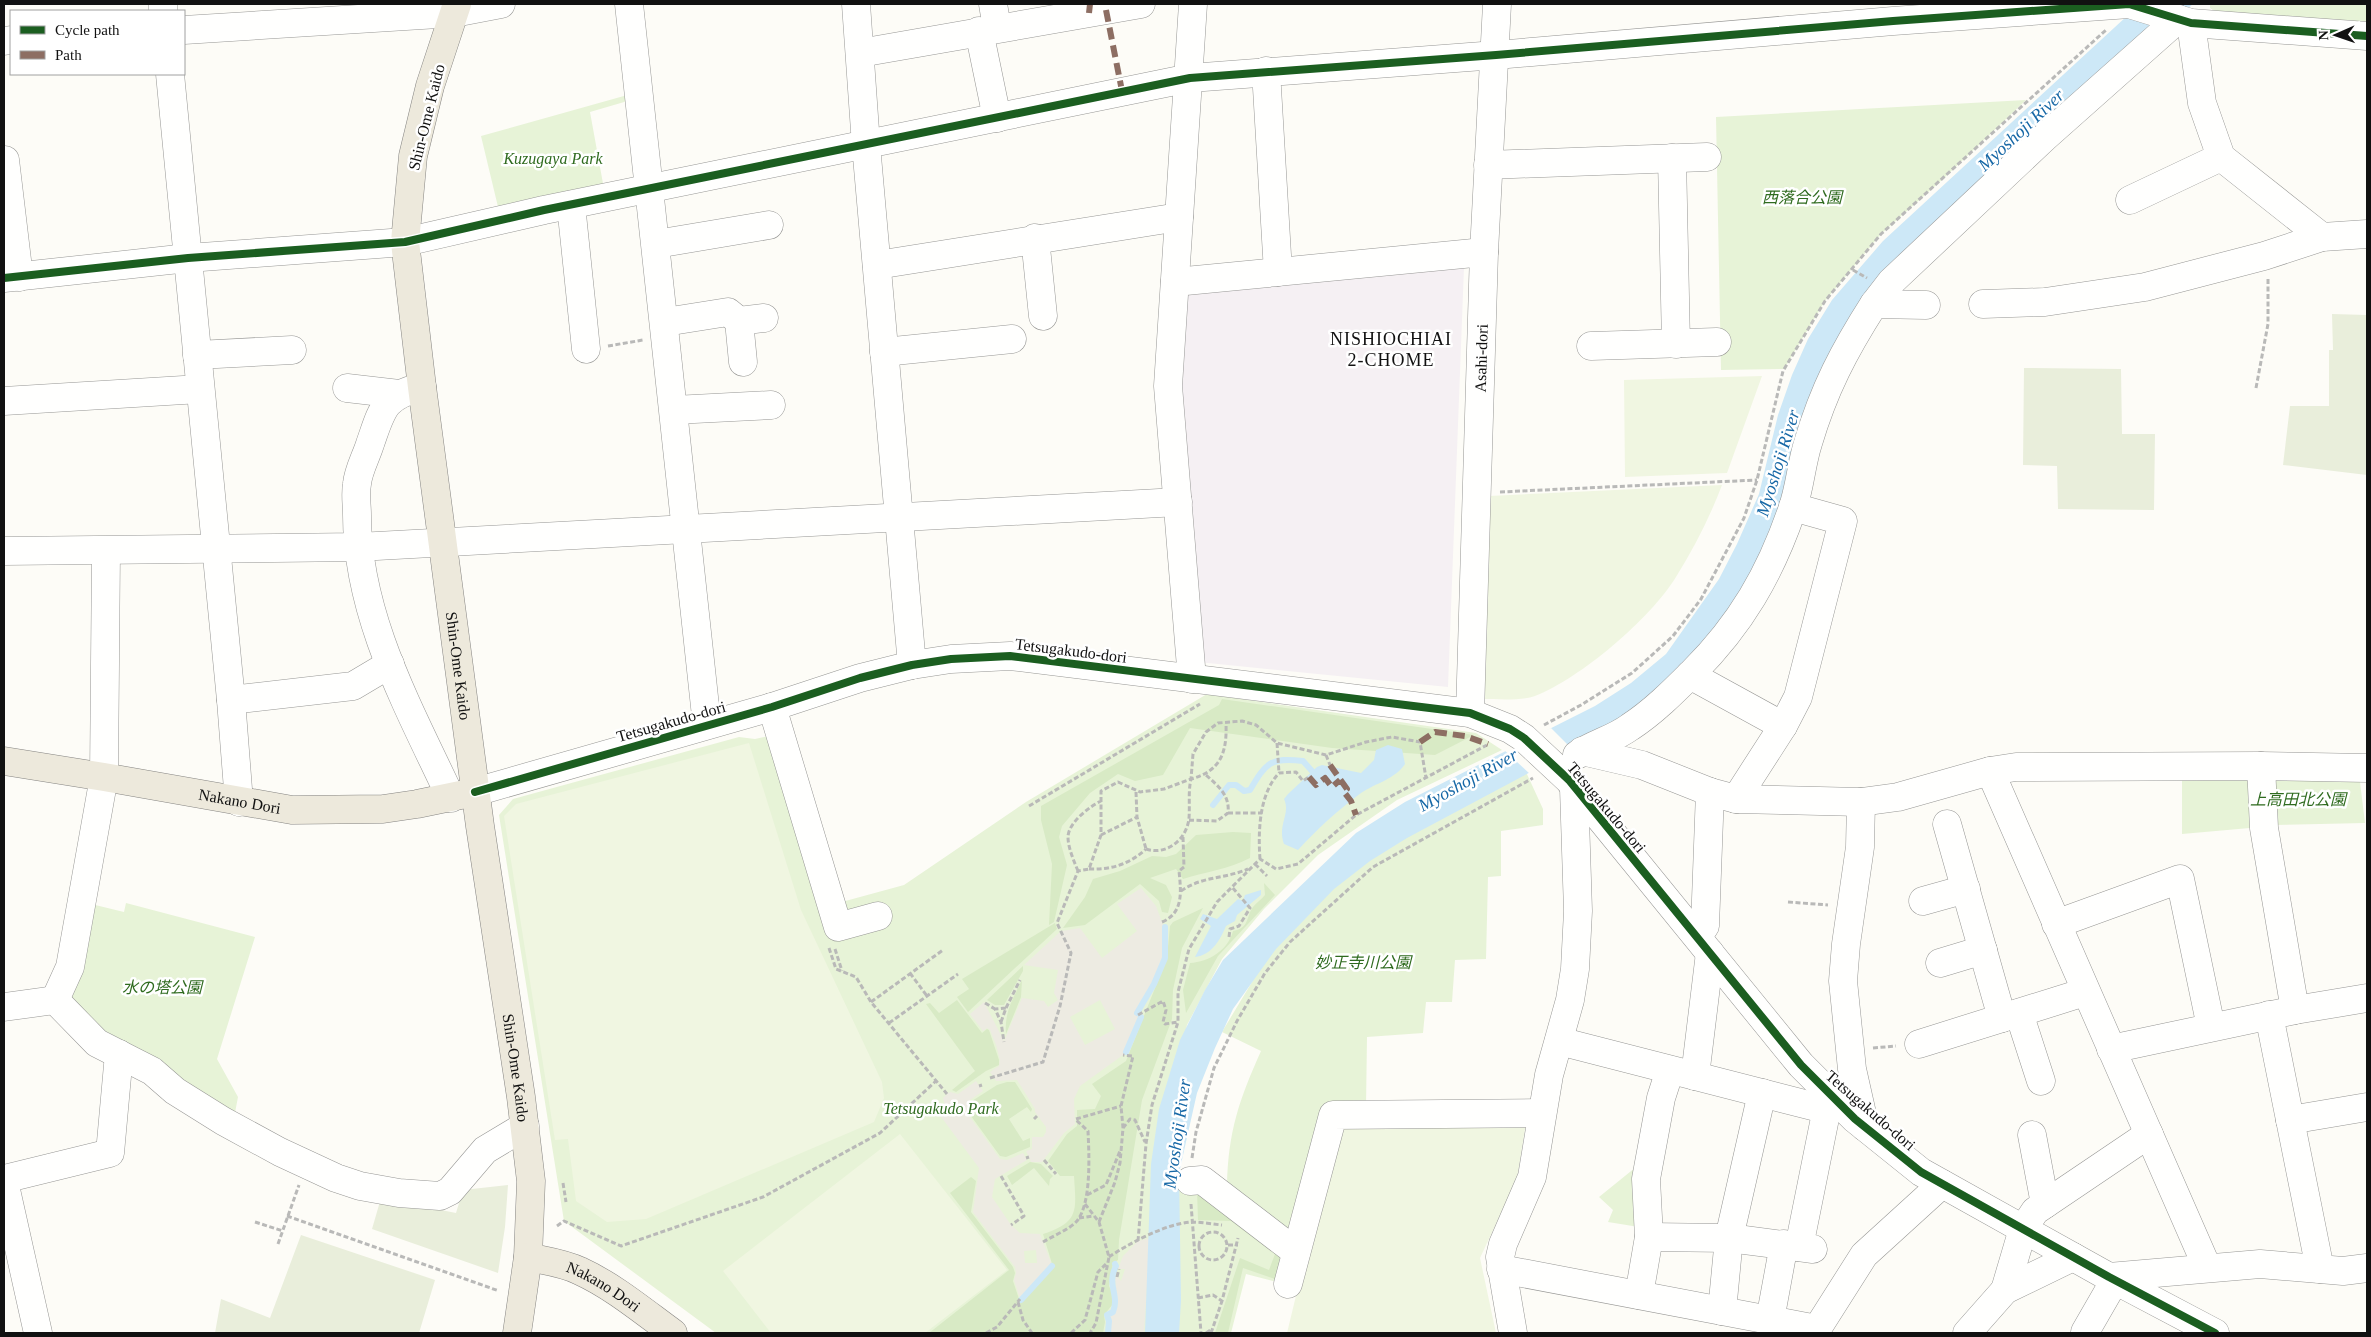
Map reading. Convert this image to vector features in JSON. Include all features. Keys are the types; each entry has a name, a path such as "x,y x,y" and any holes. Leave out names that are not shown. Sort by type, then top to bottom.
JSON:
{"main road":[{"name":"Shin-Ome Kaido","path":"456,9 430,86 413,156 405,242 410,390 443,543 463,795 525,1126 531,1181 528,1257 517,1333"},
{"name":"Nakano Dori","path":"4,762 104,777 292,810 383,809 463,795"},
{"name":"Nakano Dori","path":"528,1257 560,1264 600,1281 663,1331"}],"street":[{"path":"185,30 501,4"},
{"path":"629,4 707,725"},
{"path":"856,4 866,145 912,665"},
{"path":"860,53 990,21 1141,4"},
{"path":"1193,4 1168,386 1178,502 1199,690"},
{"name":"Asahi-dori","path":"1470,714 1484,252 1496,55 1497,4"},
{"path":"6,160 12,278 188,258 405,242 572,205 1188,78 1496,55 1893,12 2129,4 2181,20 2367,36"},
{"path":"2181,20 2202,102 2221,157 2322,237"},
{"path":"1513,1333 1501,1269 1503,1244 1532,1177 1542,1113 1575,969 1578,911 1556,774 1567,761 1582,751 1630,728 1670,695 1731,630 1757,592 1776,553 1793,507 1807,445 1832,376 1874,304 1891,282 2044,138 2181,20"},
{"path":"990,21 997,118"},
{"path":"1266,72 1278,272"},
{"path":"170,75 231,700 239,802"},
{"path":"1488,166 1707,157"},
{"path":"2130,200 2221,157"},
{"path":"1672,158 1676,344"},
{"path":"572,205 586,349"},
{"path":"877,265 1035,238 1179,217"},
{"path":"656,244 769,225"},
{"path":"1983,304 2045,302 2145,287 2268,255 2322,237 2367,234"},
{"path":"1035,238 1043,316"},
{"path":"1174,282 1484,252"},
{"path":"1874,304 1926,305"},
{"path":"665,329 728,312 751,319 743,362"},
{"path":"884,352 1012,339"},
{"path":"1590,346 1717,342"},
{"path":"197,355 292,350"},
{"path":"347,388 410,390"},
{"path":"4,401 200,389"},
{"path":"410,390 382,409 357,484 358,548 361,572 374,623 390,664 463,795"},
{"path":"674,410 771,405"},
{"path":"4,551 106,551 215,547 358,548 1178,502"},
{"path":"1736,799 1783,726 1798,697 1843,521 1793,507"},
{"path":"55,1000 70,966 104,777 106,551"},
{"name":"Tetsugakudo-dori","path":"463,795 772,707 860,678 912,665 951,659 1010,656 1199,690 1470,714 1510,729 1524,738 1704,944 1835,1108 1865,1126 1921,1172 2112,1279 2188,1327 2215,1333"},
{"path":"231,700 354,686 390,664"},
{"path":"1690,675 1783,726"},
{"path":"772,707 838,927 878,916"},
{"path":"1582,751 1642,766 1710,792 1736,799 1861,802 1898,797 1990,771 2016,767 2261,766 2367,768"},
{"path":"2261,766 2264,828 2295,1010"},
{"path":"1990,771 2085,992 2207,1267"},
{"path":"1639,1295 1648,1237 1646,1179 1661,1098 1682,1073 1704,944 1710,792"},
{"path":"1861,802 1860,847 1846,944 1843,981 1852,1069 1865,1126"},
{"path":"1948,824 1983,950 2010,1015 2041,1080"},
{"path":"2056,924 2180,879 2211,1027"},
{"path":"1923,901 1966,889"},
{"path":"1940,962 1983,950"},
{"path":"1919,1044 2085,992"},
{"path":"2111,1048 2269,1015 2367,998"},
{"path":"4,1006 55,1000"},
{"path":"55,1000 97,1044 152,1071 175,1092 223,1121 307,1165 360,1186 399,1193 440,1196 450,1191 485,1150 525,1126"},
{"path":"2269,1015 2320,1269"},
{"path":"1559,1041 1762,1093 1835,1108 1798,1247 1770,1320"},
{"path":"38,1333 10,1240 4,1180 110,1153 119,1054"},
{"path":"1722,1311 1730,1238 1762,1093"},
{"path":"2290,1120 2367,1107"},
{"path":"1288,1284 1333,1115 1542,1113"},
{"path":"2032,1134 2045,1204"},
{"path":"2005,1290 2024,1229 2034,1212 2148,1134"},
{"path":"1190,1181 1202,1180 1296,1252"},
{"path":"1501,1269 1817,1329 1864,1255 1942,1184"},
{"path":"1648,1237 1730,1238 1798,1247"},
{"path":"1967,1333 2005,1290 2073,1257"},
{"path":"2085,1332 2112,1279 2207,1267 2260,1264 2343,1271 2367,1268"}],"path":[{"path":"2256,388 2268,324 2268,255"},
{"path":"586,349 665,329"},
{"path":"1476,493 1757,480"},
{"path":"1030,806 1199,690"},
{"path":"1078,871 1089,869 1105,870 1138,857 1146,849 1166,849 1174,845 1182,836 1189,820 1188,794 1193,754 1206,732 1218,723 1226,724 1242,721 1256,725 1277,743 1326,754 1366,742 1392,737 1420,742 1426,778"},
{"path":"1089,869 1101,835 1102,791 1118,782 1136,792 1164,789 1191,778 1206,775 1224,754 1226,724"},
{"path":"1277,743 1279,773"},
{"path":"1260,859 1276,868 1298,864 1356,814 1490,743"},
{"path":"1326,754 1330,765"},
{"path":"1260,859 1259,841 1262,813 1270,782 1279,773 1296,772 1303,781 1309,776"},
{"path":"1201,1333 1190,1181 1196,1132 1214,1068 1237,1021 1265,973 1290,942 1373,866 1556,774"},
{"path":"1206,775 1226,796 1229,805 1228,813"},
{"path":"1136,792 1137,817 1146,849"},
{"path":"990,1078 1043,1062 1060,1006 1071,953 1057,923 1078,871 1068,836 1070,828 1091,806 1102,801"},
{"path":"1189,820 1217,821 1228,813 1262,813"},
{"path":"1101,835 1137,817"},
{"path":"1162,922 1174,914 1181,891 1179,871 1184,868 1182,836"},
{"path":"1138,1240 1146,1144 1152,1105 1178,1022 1178,992 1189,950 1217,902 1260,859"},
{"path":"1181,891 1192,883 1209,878 1235,875 1253,865"},
{"path":"1253,865 1267,876"},
{"path":"1235,875 1236,882"},
{"path":"1229,937 1230,929 1239,926 1250,908 1232,888"},
{"path":"1788,902 1830,905"},
{"path":"871,1002 943,950"},
{"path":"910,973 927,996"},
{"path":"889,1023 958,974"},
{"path":"1001,1022 1020,980"},
{"path":"1138,1015 1163,1000 1166,1010 1163,1022 1166,1024 1178,1022"},
{"path":"985,1003 995,1009 1001,1022 1004,1042"},
{"path":"995,1009 1006,1008"},
{"path":"1099,1222 1116,1182 1120,1163 1123,1128 1121,1106 1133,1056 1123,1055"},
{"path":"557,1226 564,1221 621,1246 763,1197 880,1133 937,1080"},
{"path":"1078,1219 1085,1204 1086,1196 1088,1131 1075,1119 1121,1106"},
{"path":"1123,1128 1130,1119 1135,1120 1146,1144"},
{"path":"1086,1196 1106,1185 1122,1146"},
{"path":"1044,1160 1056,1174"},
{"path":"278,1244 307,1165"},
{"path":"1001,1176 1024,1216 1010,1225"},
{"path":"563,1183 566,1202"},
{"path":"1085,1204 1099,1222 1109,1257 1096,1323 1090,1333"},
{"path":"288,1216 504,1293"},
{"path":"1043,1242 1078,1219 1094,1216"},
{"path":"255,1222 283,1231"},
{"path":"1109,1257 1138,1240 1183,1223 1192,1222 1229,1226"},
{"path":"1210,1333 1222,1301 1238,1245 1238,1237 1235,1230"},
{"path":"1213,1231 1223,1235 1228,1245 1224,1256 1214,1260 1204,1256 1199,1246 1203,1236 1213,1231"},
{"path":"1228,1245 1238,1245"},
{"path":"1194,1246 1199,1246"},
{"path":"1072,1333 1085,1320 1098,1272 1107,1263"},
{"path":"1117,1277 1119,1270"},
{"path":"1198,1298 1213,1295 1222,1301"},
{"path":"986,1333 997,1327 1019,1300 1023,1320 1032,1333"},
{"path":"1206,1333 1212,1329"}],"shaded area":[{"path":"1464,267 1448,687 1198,662 1177,390 1184,290"},
{"path":"1141,888 1156,906 1165,930 1163,958 1136,1013 1139,1018 1123,1055 1080,1086 1074,1099 1075,1124 1064,1133 1042,1162 1031,1162 1026,1151 1032,1149 1032,1137 1043,1137 1046,1127 1017,1080 996,1081 990,1072 999,1066 1000,1060 996,1045 990,1030 987,1028 983,1031 970,1014 984,1002 1004,1041 1022,998 1044,1001 1048,1007 1058,1000 1054,993 1058,970 1024,965 1061,931 1080,928 1102,958 1137,931 1117,904","holes":["1100,1000 1115,1029 1085,1045 1070,1017"]},
{"path":"976,1081 983,1091 970,1100 967,1107 970,1117 1000,1159 1007,1160 1023,1153 1027,1160 995,1179 992,1197 1011,1225 1020,1233 1040,1234 1052,1265 1020,1299 1014,1280 1015,1267 973,1212 979,1168 939,1114 945,1106 943,1098 950,1092 958,1094","holes":["1036,1250 1037,1263 1025,1263 1024,1251"]},
{"path":"1150,1238 1144,1333 1109,1333 1111,1321 1109,1315 1114,1313 1118,1305 1116,1275 1121,1281 1125,1269 1118,1269 1123,1256 1138,1241"}],"green space":[{"path":"2210,4 2367,4 2367,23 2214,11 2210,8"},
{"name":"Kuzugaya Park","path":"631,94 631,100 590,112 604,189 499,211 481,136"},
{"name":"西落合公園","path":"2026,100 1943,179 1881,234 1825,301 1784,369 1721,370 1716,117"},
{"path":"2332,314 2367,315 2367,475 2283,465 2290,406 2329,406 2329,350 2333,350"},
{"path":"2024,368 2121,369 2122,434 2155,434 2154,510 2058,509 2057,466 2023,465"},
{"path":"1762,376 1727,473 1625,477 1624,380"},
{"path":"1722,485 1701,532 1676,577 1649,611 1613,646 1573,676 1535,696 1516,699 1482,699 1489,496"},
{"name":"Tetsugakudo Park","path":"1207,694 1476,733 1502,750 1397,800 1318,855 1264,909 1222,959 1187,1025 1160,1163 1286,1250 1277,1282 1246,1274 1231,1333 716,1333 564,1221 499,815 513,799 739,737 755,739 773,735 827,906 904,885 1026,802"},
{"path":"1222,699 1474,735 1435,755 1332,748 1190,728 1163,775 1135,781 1118,774 1090,793 1062,826 1059,837 1067,865 1054,922 1049,925 1052,864 1041,820 1041,806 1219,705"},
{"path":"749,743 801,910 882,1082 884,1098 874,1122 646,1219 607,1222 576,1201 568,1139 555,1140 504,816 516,804"},
{"name":"妙正寺川公園","path":"1526,772 1543,809 1543,825 1501,831 1501,876 1488,877 1486,959 1455,960 1452,1002 1426,1002 1423,1033 1367,1037 1366,1107 1291,1240 1227,1186 1232,1132 1241,1101 1261,1051 1222,1032 1267,957 1333,887 1369,860 1408,835"},
{"name":"上高田北公園","path":"2276,772 2354,775 2360,782 2365,823 2272,825"},
{"name":"上高田北公園","path":"2182,773 2258,774 2261,827 2182,834"},
{"path":"1233,832 1251,833 1250,858 1225,868 1183,879 1176,869 1150,878 1166,885 1172,897 1168,913 1162,912 1159,901 1140,884 1085,925 1063,928 1085,897 1093,879 1120,871 1152,856 1166,857 1176,854 1196,835"},
{"path":"1264,883 1275,895 1218,956 1186,1013 1183,990 1190,963 1204,960 1217,954 1227,944 1233,931 1245,924 1253,907 1265,895"},
{"name":"水の塔公園","path":"87,903 124,912 126,903 255,937 217,1059 238,1097 234,1118 97,1035 62,999"},
{"path":"1203,908 1182,948 1173,990 1172,1019 1142,1100 1119,1240 1118,1260 1113,1263 1109,1286 1113,1295 1113,1304 1104,1315 1103,1333 929,1333 1009,1270 950,1193 971,1177 976,1181 971,1212 1013,1267 1015,1273 1013,1281 1020,1302 1053,1267 1043,1234 1064,1225 1070,1219 1075,1206 1075,1188 1074,1176 1060,1176 1048,1161 1067,1134 1077,1126 1077,1110 1095,1109 1101,1096 1092,1084 1126,1061 1167,958 1170,926 1173,922"},
{"path":"1055,923 1057,929 968,1012 957,997 969,989 962,979"},
{"path":"1023,966 1023,971 1004,1005 995,1005 987,1000"},
{"path":"1022,980 1021,997 1006,1034 1008,1012 1012,999"},
{"path":"957,1000 982,1033 987,1029 989,1030 999,1065 986,1071 956,1092 952,1090 975,1071 926,1004 930,1003 939,1013"},
{"path":"1015,1082 1032,1109 1031,1112 1027,1107 1009,1119 1023,1141 1030,1138 1030,1147 1006,1157 1000,1156 971,1116 969,1106 972,1101 997,1085"},
{"path":"1347,1122 1526,1123 1517,1179 1480,1258 1496,1333 1287,1333 1336,1130"},
{"path":"900,1134 1007,1270 925,1333 771,1333 723,1271"},
{"path":"1030,1162 1041,1164 1053,1176 1050,1179 1049,1186 1034,1168 1012,1185 1007,1176"},
{"path":"1641,1163 1645,1228 1608,1222 1613,1210 1599,1197"},
{"path":"508,1185 505,1227 498,1273 372,1229 381,1198 456,1213 463,1190"},
{"path":"1197,1190 1283,1253 1275,1279 1243,1268 1228,1333 1215,1333 1240,1258 1269,1270 1275,1254 1231,1221 1198,1220"},
{"path":"301,1235 435,1280 419,1333 215,1333 221,1299 270,1318"}],"water":[{"name":"Myoshoji River","path":"2140,4 2193,4 2127,57 1888,280 1782,529 1693,669 1566,753 1407,838 1370,861 1334,889 1276,949 1233,1009 1197,1093 1179,1173 1181,1301 1179,1333 1145,1333 1151,1164 1159,1109 1180,1040 1205,990 1223,960 1356,833 1405,802 1595,706 1631,683 1666,654 1719,579 1737,544 1759,494 1778,415 1792,375 1808,339 1832,300 1883,241"},
{"path":"1388,745 1402,749 1405,764 1401,769 1391,777 1352,799 1298,850 1284,844 1282,831 1286,804 1284,799 1288,794 1317,767 1322,765 1361,773 1374,760 1376,750"},
{"path":"1261,890 1261,895 1237,915 1235,921 1226,926 1215,946 1201,956 1195,957 1211,926 1200,919 1203,914 1217,919 1238,899 1243,901 1245,895"}],"pier":[{"path":"1551,728 1574,751 1530,774 1503,749"}],"waterway":[{"path":"1213,805 1229,785 1236,785 1244,791 1250,790 1265,768 1276,761 1303,761 1312,771"},
{"path":"1137,1013 1154,984 1165,958 1165,927"},
{"path":"1126,1052 1141,1017"},
{"path":"1108,1333 1109,1321 1107,1315 1113,1312 1115,1306 1112,1279 1115,1264"},
{"path":"1021,1300 1052,1266"}],"marked path":[{"path":"1089,13 1090,4"},
{"path":"1106,10 1122,91"},
{"path":"1420,742 1435,732 1465,736 1488,744"},
{"path":"1330,765 1347,789 1344,792 1351,801 1356,815"},
{"path":"1309,777 1316,785 1325,778 1332,787 1340,780"}],"cycle path":[{"path":"4,278 188,258 405,242 544,210 1190,78 1496,55 1893,21 2129,4 2191,23 2367,36"},
{"path":"475,792 772,707 860,678 912,665 951,659 1010,656 1470,713 1510,729 1524,738 1569,780 1801,1065 1855,1119 1921,1172 2109,1277 2215,1333"}],"district":[{"name":"NISHIOCHIAI 2-CHOME","path":"1391,349"}]}
